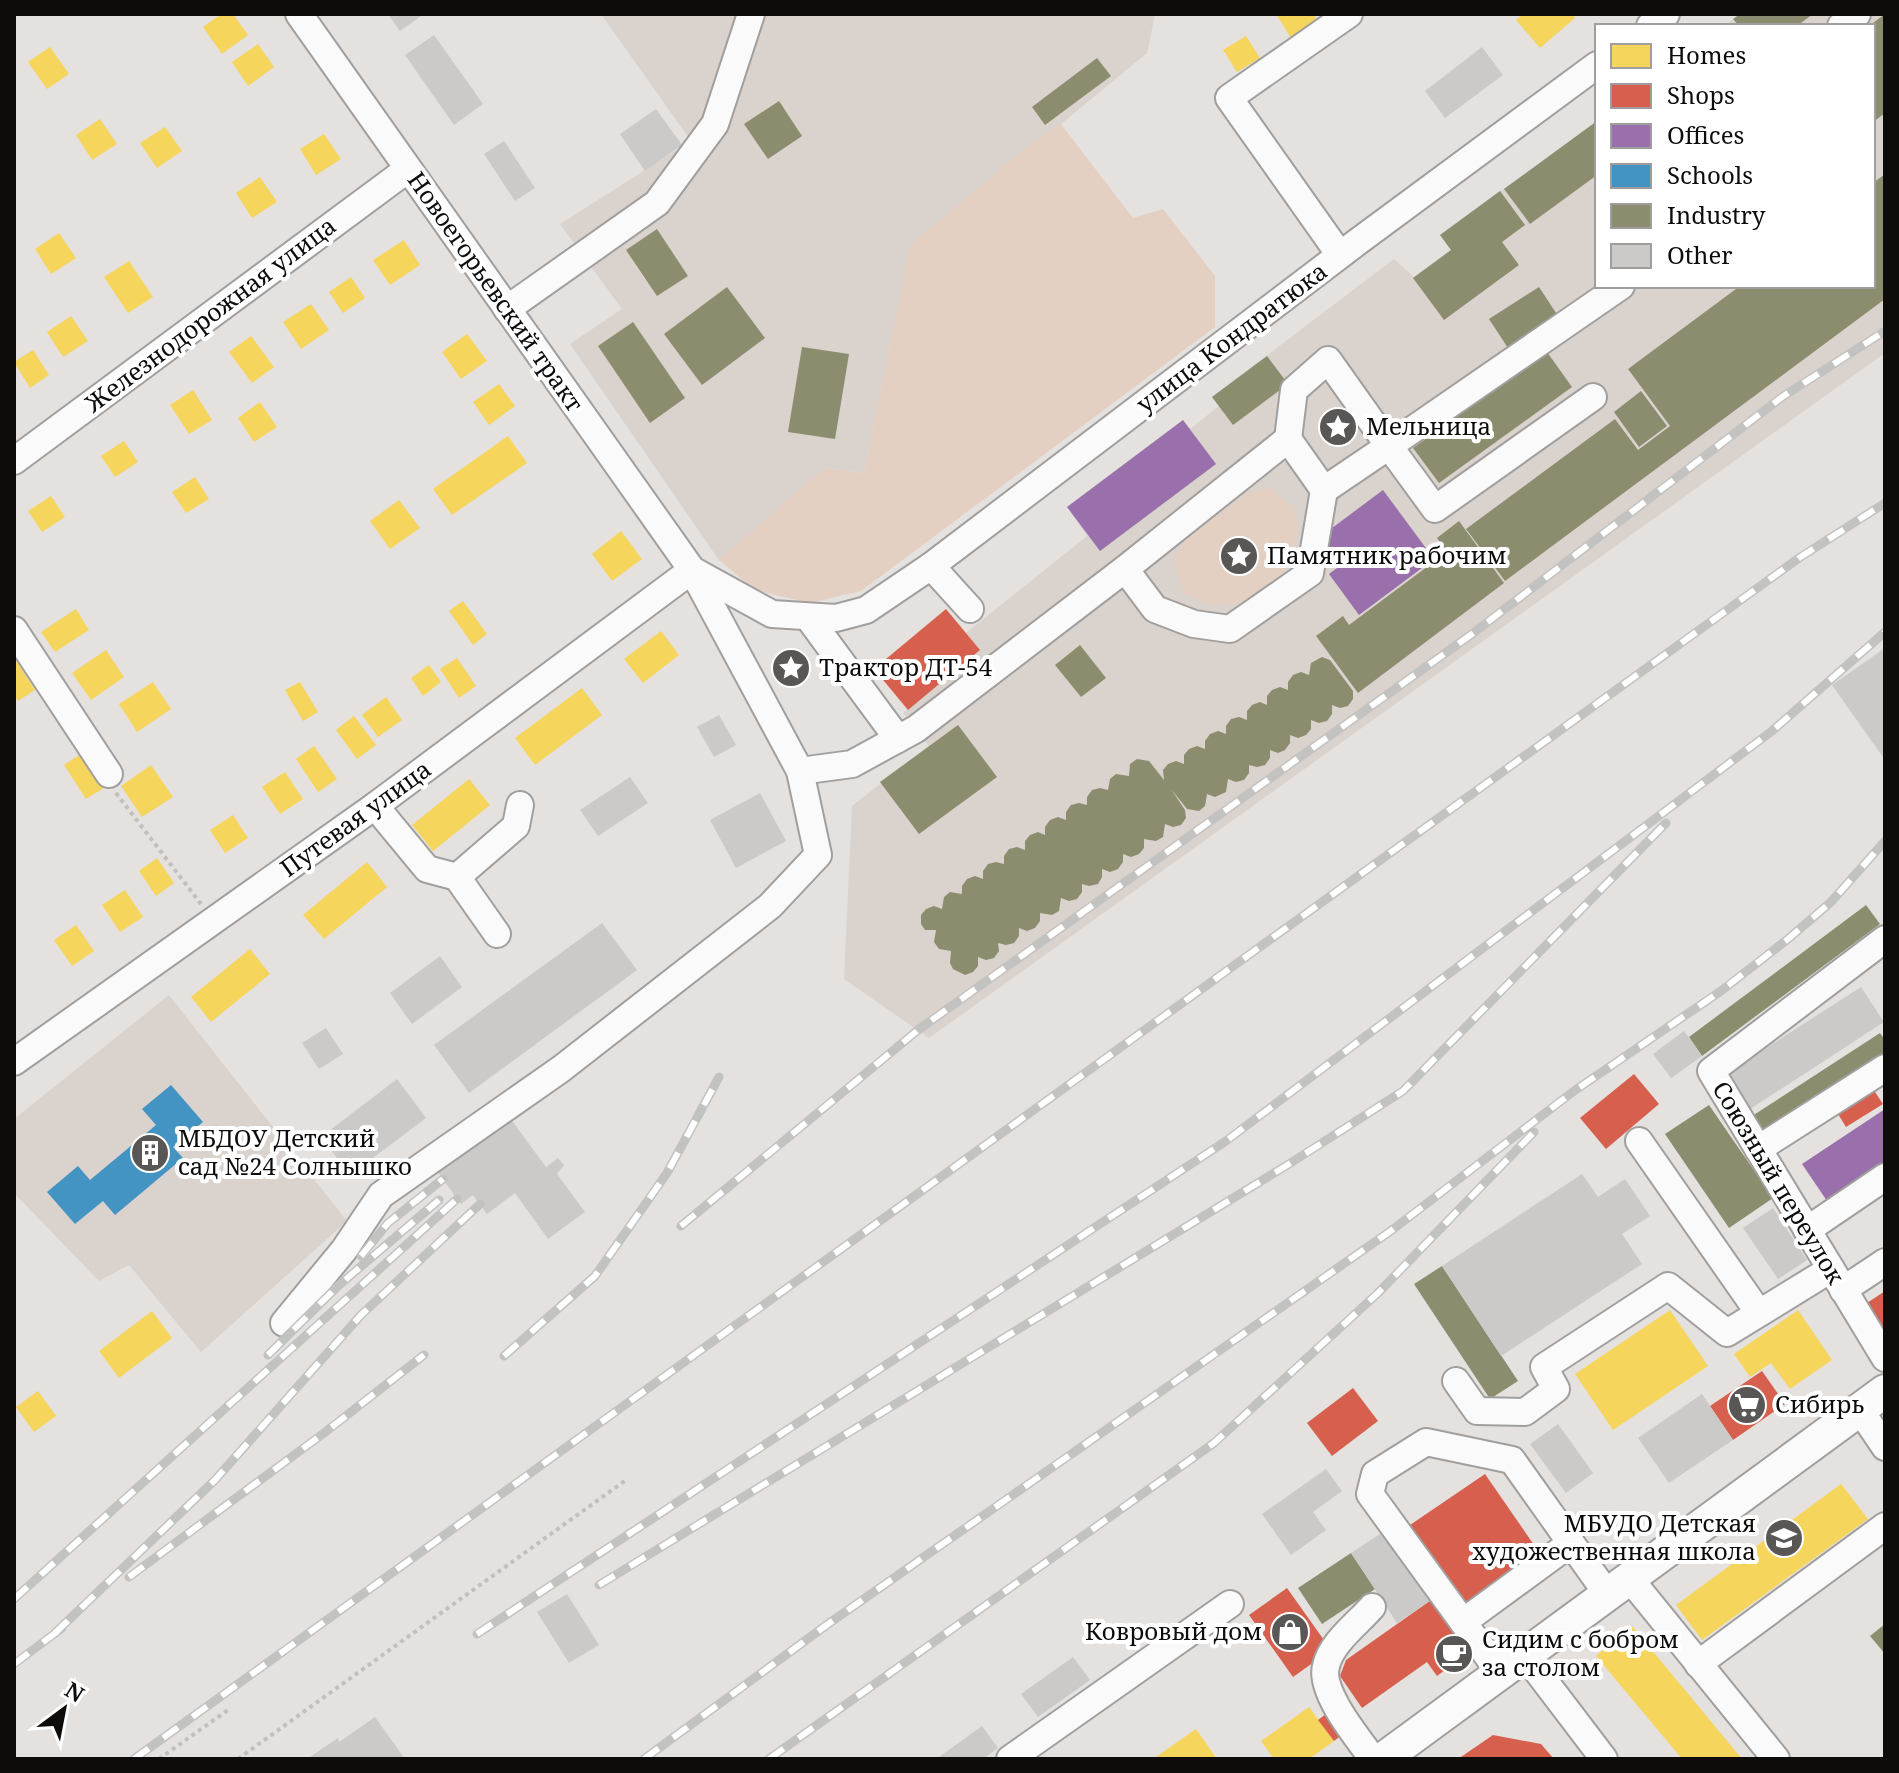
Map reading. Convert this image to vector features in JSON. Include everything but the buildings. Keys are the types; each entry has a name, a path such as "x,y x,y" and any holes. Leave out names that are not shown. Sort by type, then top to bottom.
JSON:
{"main road":[{"path":"1383,1759 1873,1401"}],"street":[{"name":"Новоегорьевский тракт","path":"284,1323 344,1250 381,1195 561,1069 770,906 818,855 800,771 692,570 299,14"},
{"path":"507,309 657,203 715,124 751,14"},
{"path":"1340,255 1229,98 1349,14"},
{"name":"улица Кондратюка","path":"866,610 931,566 1340,255 1595,66"},
{"name":"Железнодорожная улица","path":"14,461 408,169"},
{"path":"1324,490 1618,288"},
{"path":"1125,569 1155,609 1194,624 1230,629 1310,573 1324,490 1288,439 1294,390 1328,360 1435,509 1593,397"},
{"path":"800,771 852,764 916,729 1288,439"},
{"path":"931,566 970,609"},
{"name":"Новоегорьевский тракт","path":"692,570 772,614 836,618 866,610"},
{"name":"Путевая улица","path":"14,1062 375,806 692,570"},
{"path":"808,617 898,739"},
{"path":"14,630 109,774"},
{"path":"457,877 516,826 520,805"},
{"path":"375,806 427,869 457,877 497,934"},
{"name":"Союзный переулок","path":"1885,939 1711,1071 1885,1358"},
{"path":"1758,1149 1885,1068"},
{"path":"1639,1141 1759,1313"},
{"path":"1807,1230 1885,1177"},
{"path":"1456,1381 1477,1411 1525,1412 1556,1389 1544,1367 1668,1286 1727,1333 1759,1313 1885,1262"},
{"path":"1873,1401 1885,1447"},
{"path":"1604,1759 1512,1664 1463,1622 1370,1494 1375,1474 1426,1442 1512,1460 1571,1543 1698,1664 1776,1759"},
{"path":"1698,1664 1885,1526"},
{"path":"1463,1622 1571,1543"},
{"path":"1010,1759 1230,1604"},
{"path":"1372,1607 1332,1655 1326,1666 1326,1687 1373,1759"}],"path":[{"path":"109,774 107,781 214,922"},
{"path":"238,1759 626,1480"},
{"path":"159,1759 228,1710"}],"shaded area":[{"path":"601,14 1155,14 1147,53 1061,124 1029,145 910,245 864,473 824,468 719,560 570,344 622,309 560,224 691,141"},
{"path":"1740,14 1885,14 1885,353 929,1038 844,979 852,806 929,746 903,713 980,651 966,633 1087,536 1067,507 1183,420 1190,429 1219,406 1212,397 1394,259 1414,277 1451,250 1440,235 1595,122 1595,288 1875,288 1875,24 1727,24"},
{"path":"1061,124 1133,218 1163,209 1215,276 1215,327 861,591 810,603 755,590 719,560 824,468 864,473 910,245 1029,145"},
{"path":"1268,487 1294,507 1298,529 1292,559 1273,592 1243,604 1207,604 1183,593 1174,559 1186,538 1247,494"},
{"path":"169,995 347,1221 201,1352 129,1265 99,1281 14,1193 14,1119"}],"railway":[{"path":"681,1226 918,1030 1472,634 1782,397 1885,331"},
{"path":"134,1759 1799,558 1885,503"},
{"path":"477,1634 1226,1141 1772,731 1885,632"},
{"path":"599,1585 1289,1164 1403,1091 1666,823"},
{"path":"644,1759 828,1624 1392,1230 1574,1091 1721,991 1831,902 1885,841"},
{"path":"504,1356 595,1276 667,1173 719,1077"},
{"path":"769,1759 1214,1443 1378,1293 1534,1132"},
{"path":"361,1256 388,1223 443,1179"},
{"path":"14,1599 457,1199"},
{"path":"268,1355 338,1286 439,1200"},
{"path":"55,1633 215,1480 361,1315 480,1204"},
{"path":"129,1577 424,1355"},
{"path":"14,1664 62,1628"}],"place":[{"name":"Мельница","path":"1338,427"},
{"name":"Памятник рабочим","path":"1239,556"},
{"name":"Трактор ДТ-54","path":"791,668"},
{"name":"МБДОУ Детский сад №24 Солнышко","path":"150,1153"},
{"name":"Сибирь","path":"1747,1405"},
{"name":"МБУДО Детская художественная школа","path":"1784,1538"},
{"name":"Ковровый дом","path":"1290,1632"},
{"name":"Сидим с бобром за столом","path":"1454,1654"}]}
